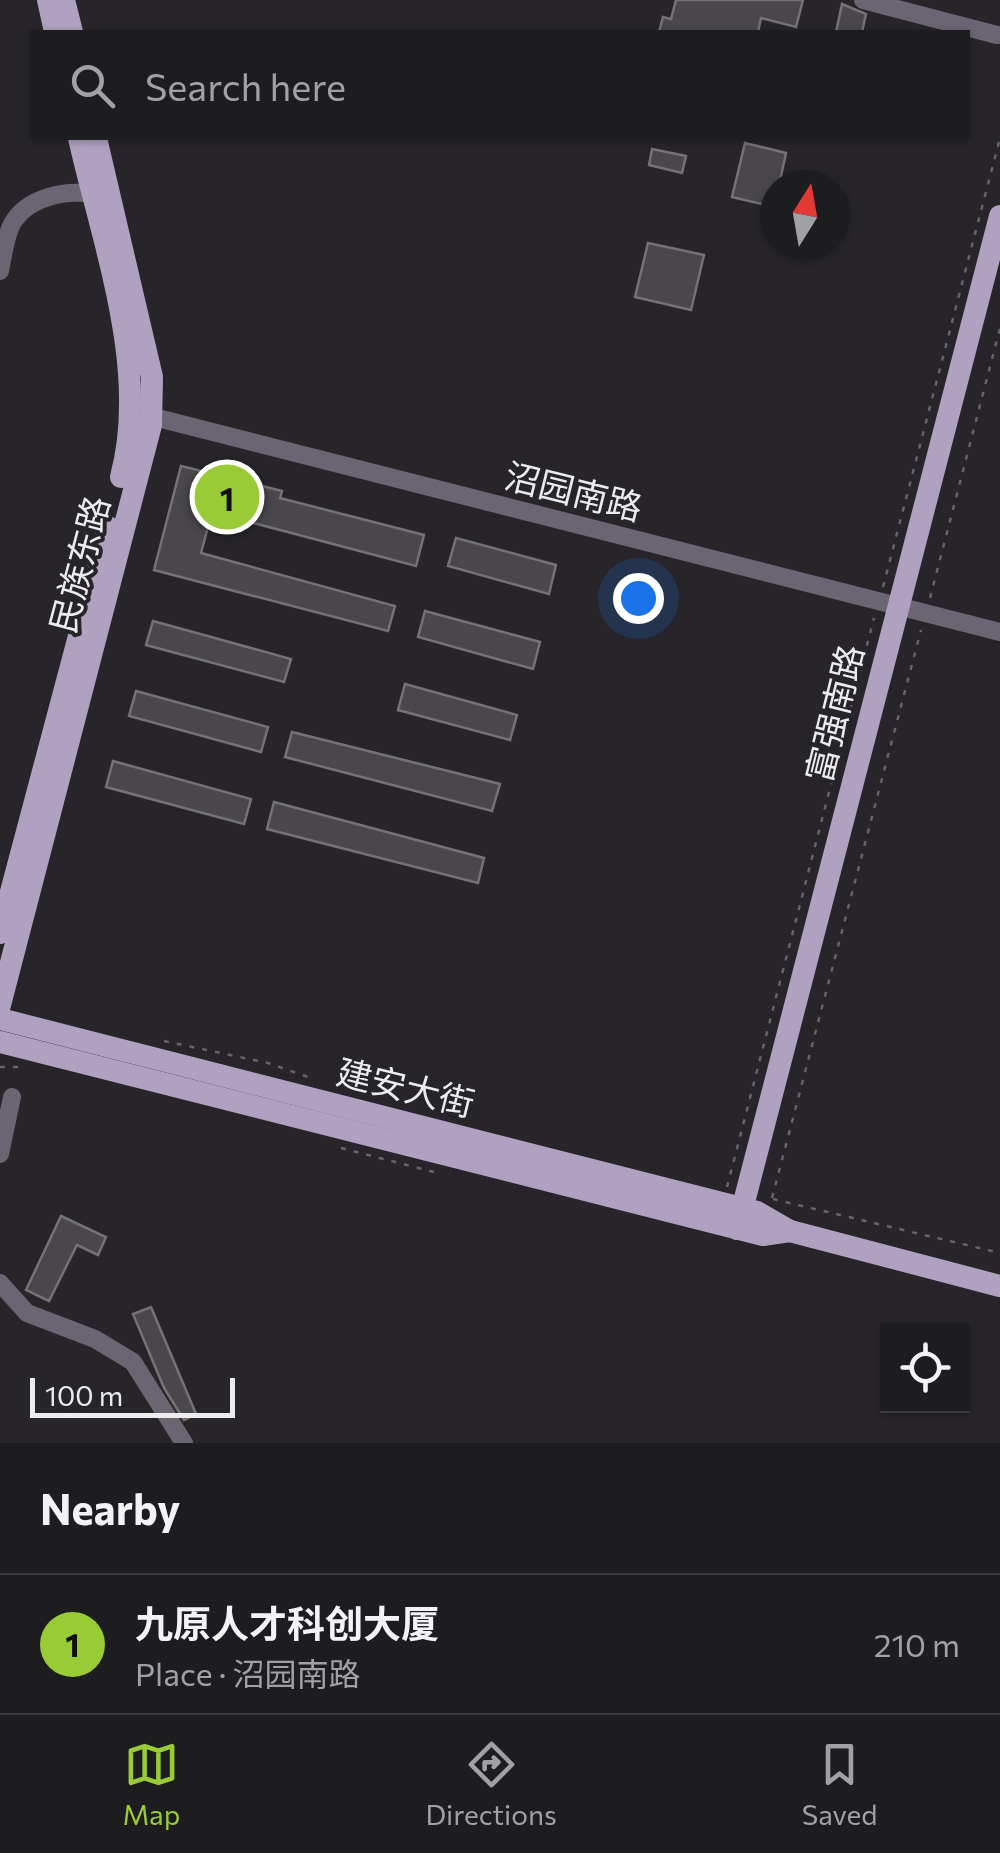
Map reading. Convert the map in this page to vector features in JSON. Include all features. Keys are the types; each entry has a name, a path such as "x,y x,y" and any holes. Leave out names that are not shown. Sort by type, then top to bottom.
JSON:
{"main road":[{"path":"48,0 55,30"},
{"path":"64,0 72,30"},
{"name":"民族东路","path":"0,1005 141,413 79,140"},
{"name":"民族东路","path":"0,933 126,460 152,377 96,140"},
{"name":"富强南路","path":"746,1216 904,607 1000,216"},
{"name":"富强南路","path":"904,607 1000,272"},
{"path":"0,883 26,784 47,758"},
{"name":"建安大街","path":"0,1019 1000,1286"},
{"name":"建安大街","path":"0,1042 746,1216"}],"street":[{"path":"862,0 997,35"},
{"path":"0,271 12,223 24,210 47,197 73,191 92,194"},
{"name":"沼园南路","path":"141,413 1000,632"},
{"path":"0,1154 12,1098"},
{"path":"0,1283 28,1313 95,1339 133,1362 184,1443"}],"path":[{"path":"746,1216 904,607 1000,138"},
{"path":"746,1216 904,607 1000,328"},
{"path":"0,1067 31,1066"}],"building":[{"path":"676,0 803,0 796,27 761,18 758,30 660,30 663,17 671,19"},
{"path":"842,4 866,14 862,30 836,30"},
{"path":"745,143 786,153 782,170 760,170 760,204 732,197"},
{"path":"652,149 686,156 682,173 649,165"},
{"path":"648,243 704,255 691,310 635,297"},
{"path":"181,466 282,491 280,498 424,535 416,566 212,512 201,553 395,606 388,631 154,570"},
{"path":"456,538 556,565 549,594 448,566"},
{"path":"425,611 540,642 533,669 418,637"},
{"path":"153,621 291,659 284,682 146,645"},
{"path":"405,684 517,715 510,740 398,710"},
{"path":"136,691 268,727 261,752 129,716"},
{"path":"292,732 500,784 492,811 285,757"},
{"path":"113,761 251,799 244,824 106,787"},
{"path":"274,802 484,858 478,883 267,829"},
{"path":"61,1216 106,1237 98,1255 77,1245 49,1301 26,1290"},
{"path":"151,1307 196,1414 184,1420 164,1388 133,1314"}],"place":[{"name":"九原人才科创大厦","path":"227,497"}]}
